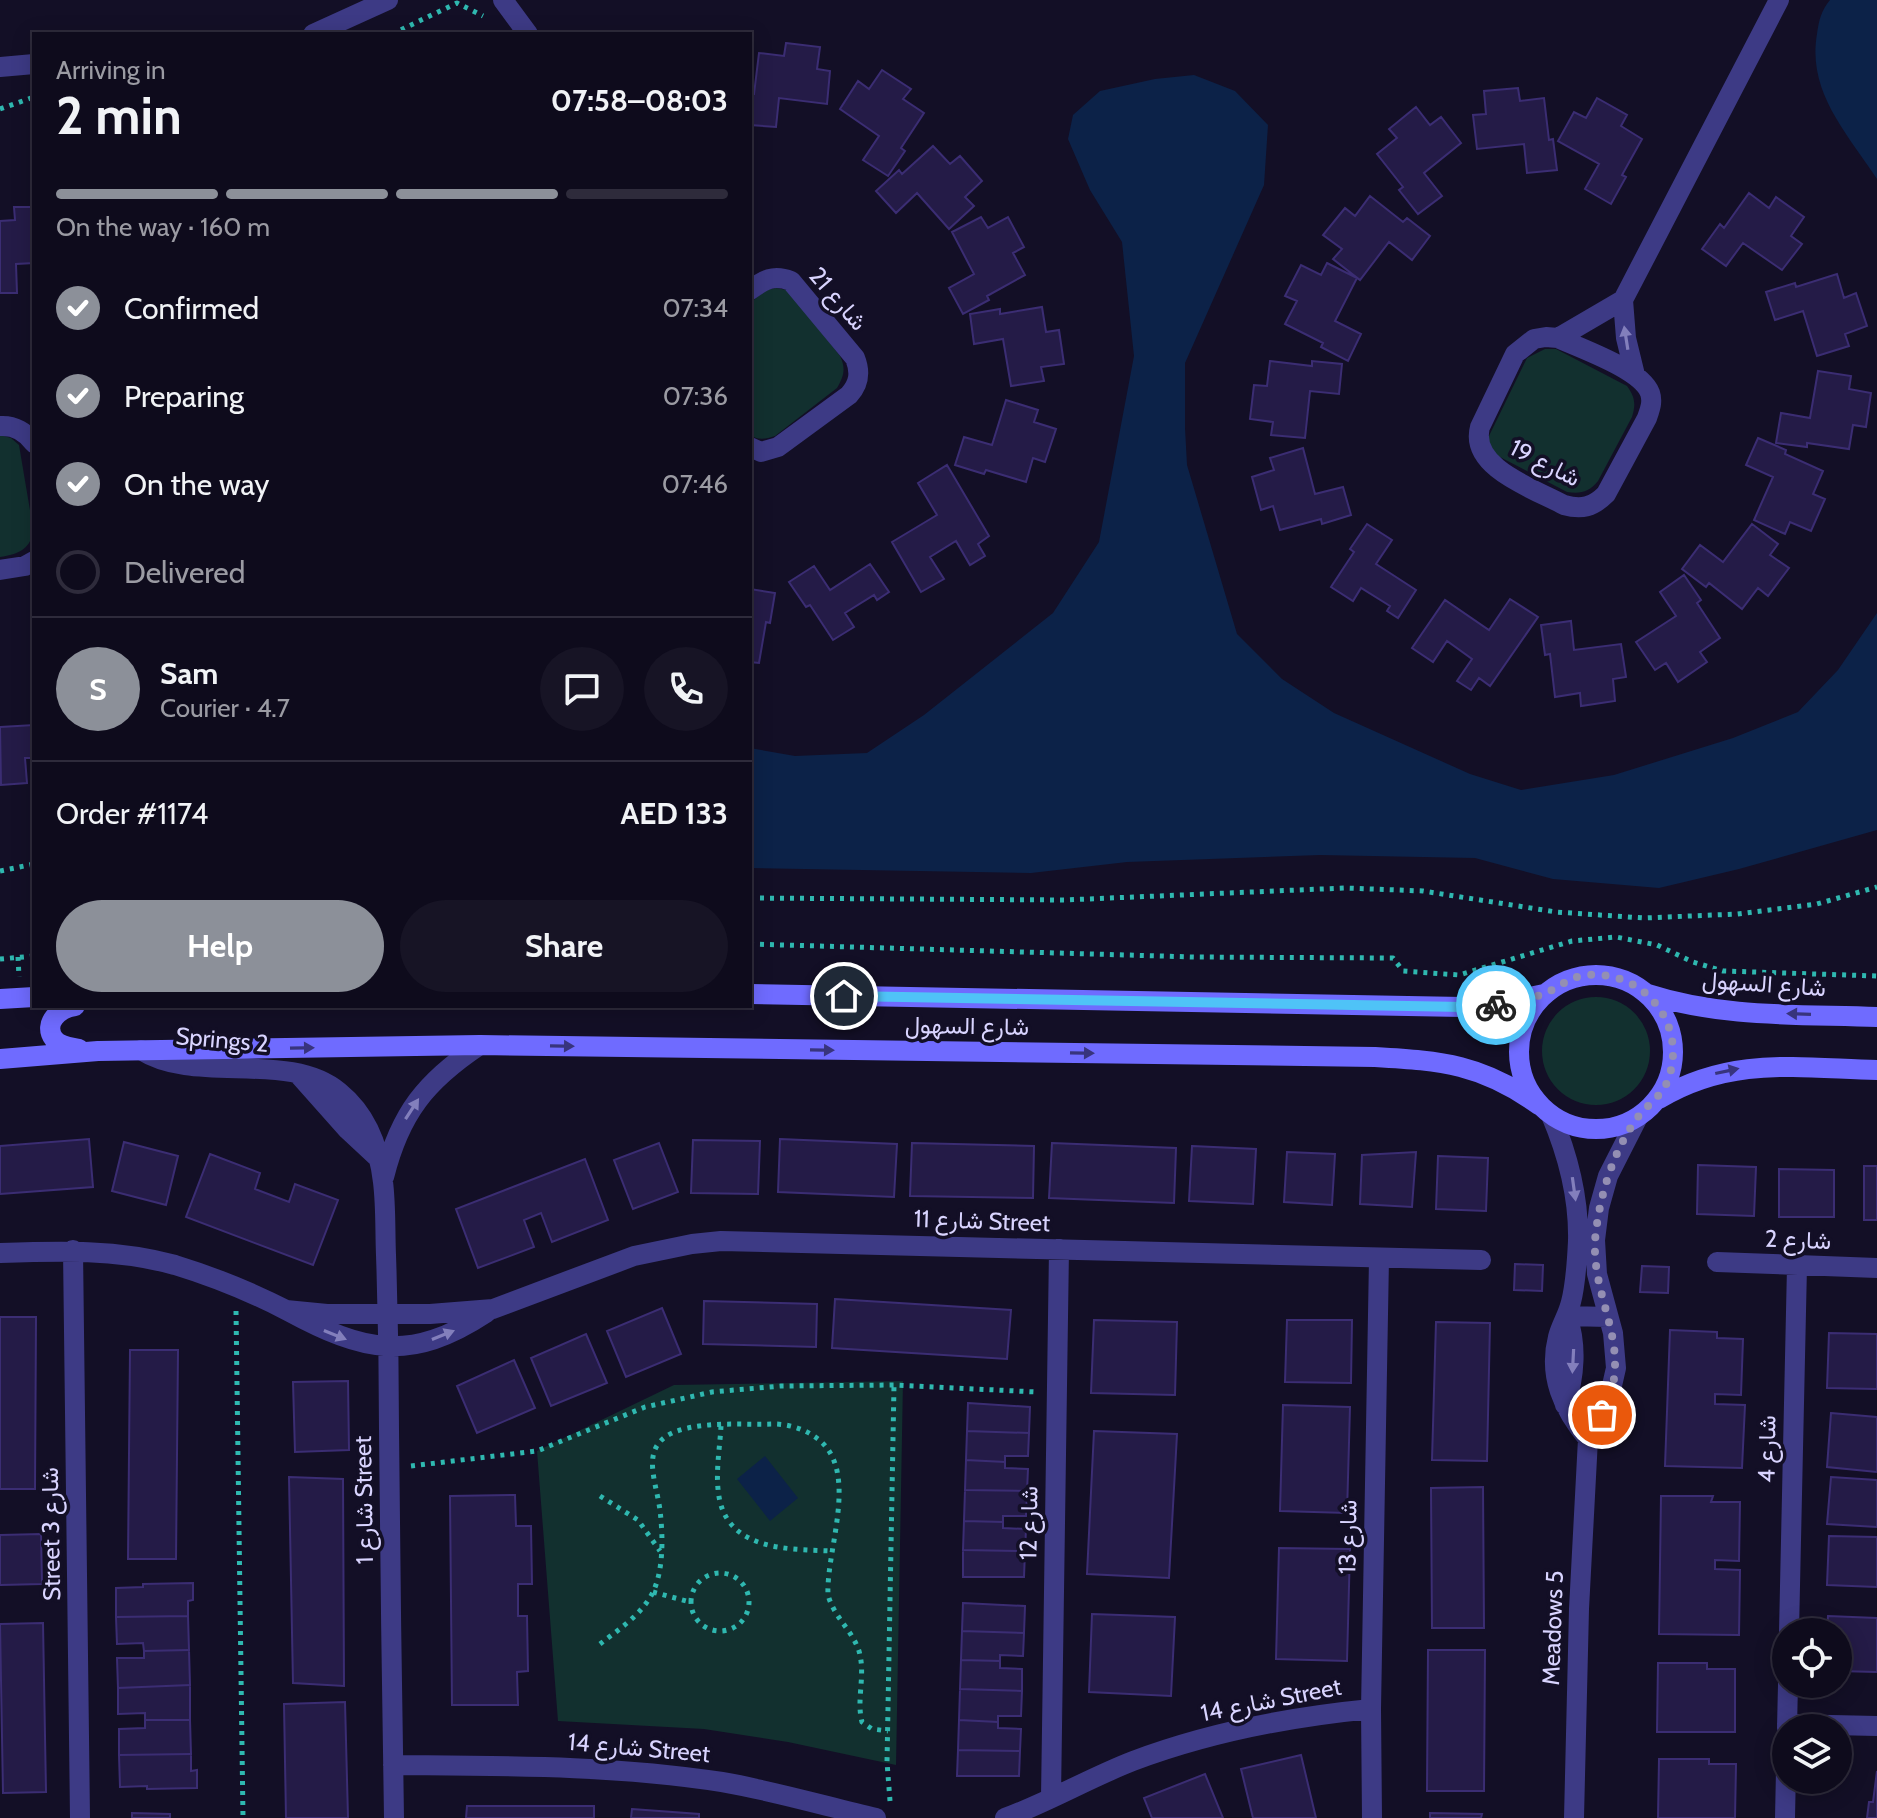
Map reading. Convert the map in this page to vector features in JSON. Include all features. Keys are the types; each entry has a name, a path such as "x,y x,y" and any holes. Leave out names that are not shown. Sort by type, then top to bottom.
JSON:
{"main road":[{"path":"1656,1101 1668,1081 1674,1058 1672,1034 1663,1012 1648,994 1630,981 1608,975 1585,975 1563,982 1544,994 1529,1013 1520,1036 1519,1061 1525,1084 1545,1110 1571,1126 1594,1129 1617,1126 1638,1117 1656,1101 1704,1077 1730,1070 1757,1067 1877,1070"},
{"name":"شارع السهول","path":"752,994 1463,1007 1491,1005 1544,994"},
{"name":"شارع السهول","path":"1648,994 1673,1002 1725,1011 1877,1017"},
{"path":"0,999 32,997"},
{"path":"69,1008 58,1012 52,1020 54,1039 62,1045 98,1051"},
{"name":"شارع السهول","path":"0,1059 98,1051 480,1045 1375,1057 1440,1061 1467,1067 1505,1083 1545,1110"}],"street":[{"path":"318,32 388,0"},
{"path":"503,0 522,26"},
{"path":"1623,300 1779,0"},
{"path":"0,67 32,64"},
{"name":"شارع 21","path":"752,448 761,452 778,447 849,395 856,388 859,378 855,358 798,287 783,277 755,282"},
{"name":"شارع 19","path":"1623,300 1626,338 1635,375 1650,393 1652,406 1606,494 1587,507 1564,505 1492,466 1484,458 1477,438 1515,354 1534,339 1558,338 1623,300"},
{"path":"1558,338 1635,375"},
{"path":"1,425 23,432 32,441"},
{"path":"0,570 32,562"},
{"path":"383,1181 390,1151 423,1092 449,1066 480,1045"},
{"name":"Springs 2","path":"141,1050 168,1063 259,1069 328,1084 353,1106 369,1130 383,1181"},
{"path":"1545,1110 1564,1145 1577,1209 1578,1242 1567,1316 1573,1346 1572,1380 1565,1405 1588,1439"},
{"name":"Meadows 5","path":"1574,1818 1579,1609 1588,1439 1608,1403 1616,1368 1615,1342 1596,1263 1595,1240 1599,1208 1608,1176 1638,1117"},
{"name":"شارع 1 Street","path":"383,1181 389,1348 394,1818"},
{"name":"شارع 11 Street","path":"389,1348 411,1346 433,1339 493,1309 634,1256 692,1244 750,1241 1481,1260"},
{"name":"شارع 12","path":"1051,1797 1059,1249"},
{"path":"0,1253 73,1250 125,1255 175,1265 286,1310 346,1340 389,1348"},
{"name":"Street شارع 3","path":"73,1250 80,1818"},
{"name":"شارع 13","path":"1372,1818 1379,1258"},
{"name":"شارع 2","path":"1717,1262 1877,1268"},
{"name":"شارع 4","path":"1789,1618 1797,1266"},
{"name":"شارع 11 Street","path":"286,1310 337,1314 451,1314 493,1309"},
{"path":"1567,1316 1608,1317"},
{"path":"1565,1405 1608,1403"},
{"name":"شارع 14 Street","path":"1005,1818 1132,1761 1217,1734 1304,1715 1371,1709"},
{"path":"1852,1726 1877,1726"},
{"name":"شارع 14 Street","path":"393,1765 556,1767 656,1773 884,1812"},
{"path":"1785,1818 1786,1794"}],"path":[{"path":"396,32 457,3 478,12 500,28 522,26"},
{"path":"0,109 32,98"},
{"path":"0,871 32,864"},
{"path":"752,898 1064,900 1345,888 1423,891 1556,912 1644,918 1737,914 1817,904 1877,887"},
{"path":"752,944 1194,957 1393,958 1403,971 1459,975 1572,941 1616,937 1657,945 1693,962 1723,971 1877,976"},
{"path":"0,959 32,956"},
{"path":"236,1289 243,1818"},
{"path":"884,1812 894,1385"},
{"path":"390,1468 537,1451 645,1407 712,1392 781,1386 894,1385 1057,1393"},
{"path":"600,1644 635,1616 653,1592 659,1568 660,1511 650,1468 653,1453 662,1441 690,1427 779,1424 810,1433 823,1443 839,1471 828,1595 831,1606 853,1636 859,1650 862,1722 872,1729 888,1731"},
{"path":"721,1426 718,1491 731,1523 751,1539 775,1548 832,1551"},
{"path":"600,1496 638,1520 660,1551"},
{"path":"720,1572 741,1581 749,1602 747,1613 740,1623 719,1631 699,1623 690,1602 692,1591 699,1581 708,1574 720,1572"},
{"path":"653,1592 690,1602"}],"green space":[{"path":"766,290 787,290 795,298 840,356 843,372 837,388 775,436 765,439 752,435 752,301"},
{"path":"1545,349 1556,349 1627,386 1633,397 1632,417 1598,481 1591,488 1576,493 1567,492 1498,456 1488,438 1527,358"},
{"path":"0,435 11,438 19,445 32,535 23,549 0,557"},
{"path":"1596,997 1617,1001 1634,1013 1646,1030 1650,1051 1646,1072 1634,1089 1617,1101 1596,1105 1575,1101 1558,1089 1546,1072 1542,1051 1546,1030 1558,1013 1575,1001"},
{"path":"903,1381 896,1765 788,1742 704,1729 558,1721 537,1451 674,1385"}],"water":[{"path":"1830,0 1877,0 1877,179 1832,111 1818,75 1815,55 1818,29 1822,12"},
{"path":"1194,75 1235,91 1268,125 1264,185 1185,363 1187,465 1237,634 1282,679 1334,713 1470,774 1521,790 1614,775 1733,738 1798,712 1838,670 1877,613 1877,830 1659,888 1553,879 1475,858 1320,855 1127,862 1031,873 752,868 752,748 795,756 867,753 924,715 1053,613 1099,542 1134,356 1122,242 1090,190 1068,139 1073,115 1100,91 1155,79"},
{"path":"765,1456 798,1498 770,1521 737,1479"}],"building":[{"path":"786,43 820,47 817,69 830,71 827,104 779,98 776,127 752,125 752,94 759,53 784,56"},
{"path":"882,70 911,89 903,99 924,113 901,148 905,151 888,176 863,160 879,136 840,109 858,81 869,89"},
{"path":"1518,88 1520,101 1544,98 1549,140 1553,139 1557,170 1527,173 1524,144 1477,149 1473,115 1486,114 1484,91"},
{"path":"1597,98 1627,115 1621,126 1642,139 1622,175 1626,177 1611,204 1585,189 1599,164 1558,141 1574,112 1586,118"},
{"path":"1416,107 1430,125 1441,117 1461,143 1424,173 1442,196 1418,214 1399,190 1403,187 1377,154 1397,138 1389,129"},
{"path":"933,146 950,164 960,156 982,181 965,197 974,206 949,229 917,193 896,213 876,191 899,170 902,174"},
{"path":"1749,193 1769,208 1776,197 1804,217 1791,236 1802,244 1782,270 1743,243 1726,266 1702,249 1720,224 1724,228"},
{"path":"1370,196 1403,222 1407,218 1430,236 1412,260 1389,242 1360,280 1333,259 1342,249 1323,235 1345,208 1355,216"},
{"path":"14,207 32,207 32,263 16,264 17,293 0,293 0,221 15,220"},
{"path":"981,217 988,228 1008,217 1024,247 1013,253 1025,275 987,296 989,300 963,314 949,288 974,274 952,232"},
{"path":"1327,263 1357,278 1335,321 1361,334 1348,361 1321,347 1323,343 1285,324 1297,301 1285,296 1301,265 1321,275"},
{"path":"1837,274 1844,298 1856,293 1867,326 1845,334 1849,346 1817,356 1803,311 1775,320 1766,292 1795,283 1796,287"},
{"path":"1042,307 1046,332 1059,330 1064,364 1041,367 1044,381 1011,386 1003,339 974,344 970,314 1000,309 1000,314"},
{"path":"1270,361 1312,366 1312,361 1342,364 1339,394 1310,391 1305,438 1271,435 1273,422 1250,419 1254,385 1267,386"},
{"path":"1818,371 1851,376 1849,389 1871,393 1866,427 1853,425 1849,449 1807,443 1807,447 1776,443 1781,413 1810,418"},
{"path":"1006,400 1038,410 1034,422 1056,429 1045,462 1033,458 1026,482 955,465 964,437 992,445"},
{"path":"1758,438 1823,471 1813,494 1825,499 1811,531 1790,522 1785,534 1754,520 1773,477 1746,465"},
{"path":"1303,448 1315,494 1343,487 1351,515 1322,524 1321,519 1280,530 1273,506 1261,510 1252,477 1274,470 1270,458"},
{"path":"947,465 989,536 978,544 985,556 970,565 956,541 930,557 944,579 921,592 892,542 937,515 918,483"},
{"path":"1367,524 1392,540 1376,564 1416,590 1398,618 1387,611 1390,606 1361,588 1353,601 1331,587 1354,552 1350,549"},
{"path":"1752,524 1778,544 1770,555 1789,568 1768,596 1758,588 1742,609 1709,583 1706,587 1682,569 1700,545 1723,562"},
{"path":"870,564 889,592 877,600 874,595 845,613 854,627 833,640 810,605 806,607 789,582 814,566 830,590"},
{"path":"1684,575 1701,600 1697,603 1720,638 1700,652 1707,662 1678,682 1666,663 1655,670 1636,642 1676,616 1660,592"},
{"path":"752,589 775,593 759,663 752,662"},
{"path":"1510,599 1538,617 1490,686 1479,678 1471,690 1457,681 1472,659 1447,641 1433,662 1412,648 1445,600 1489,630"},
{"path":"1571,621 1574,650 1621,644 1626,677 1613,679 1615,701 1581,706 1580,693 1555,697 1550,654 1545,655 1541,625"},
{"path":"32,725 32,758 25,758 27,783 1,785 0,727"},
{"path":"89,1139 93,1187 0,1194 0,1146"},
{"path":"780,1139 897,1144 894,1197 778,1192"},
{"path":"693,1140 760,1141 758,1194 691,1193"},
{"path":"124,1142 178,1156 166,1205 112,1191"},
{"path":"659,1143 678,1192 633,1209 614,1160"},
{"path":"912,1143 1034,1146 1033,1198 910,1196"},
{"path":"1052,1143 1176,1148 1174,1203 1049,1198"},
{"path":"1192,1146 1256,1149 1253,1204 1189,1201"},
{"path":"1287,1152 1335,1154 1332,1205 1284,1202"},
{"path":"1416,1152 1412,1207 1360,1204 1362,1155"},
{"path":"210,1154 260,1173 255,1189 289,1202 295,1184 338,1200 313,1265 186,1217"},
{"path":"1438,1156 1488,1158 1486,1211 1436,1209"},
{"path":"585,1159 608,1220 552,1242 541,1213 524,1220 534,1247 478,1268 456,1209"},
{"path":"1698,1165 1756,1167 1754,1216 1697,1214"},
{"path":"1864,1166 1877,1166 1877,1220 1864,1220"},
{"path":"1779,1169 1834,1170 1834,1217 1779,1217"},
{"path":"1515,1264 1543,1265 1542,1291 1514,1290"},
{"path":"1642,1266 1669,1267 1668,1293 1640,1292"},
{"path":"835,1299 1011,1310 1007,1359 832,1348"},
{"path":"704,1301 817,1304 816,1347 703,1344"},
{"path":"662,1308 681,1354 626,1377 607,1331"},
{"path":"0,1317 36,1317 35,1489 0,1489"},
{"path":"1094,1320 1177,1322 1175,1395 1091,1393"},
{"path":"1287,1320 1352,1320 1351,1383 1285,1382"},
{"path":"1436,1322 1490,1323 1487,1461 1432,1460"},
{"path":"1670,1330 1717,1332 1717,1338 1743,1339 1741,1395 1715,1394 1715,1404 1745,1405 1742,1468 1665,1466"},
{"path":"1829,1333 1877,1334 1877,1389 1827,1388"},
{"path":"586,1334 607,1383 551,1406 531,1358"},
{"path":"130,1350 178,1350 176,1559 128,1559"},
{"path":"514,1360 535,1408 477,1433 457,1386"},
{"path":"348,1381 349,1450 295,1452 293,1382"},
{"path":"968,1403 1030,1407 1029,1433 967,1431"},
{"path":"1283,1405 1350,1407 1347,1513 1280,1511"},
{"path":"1831,1413 1877,1417 1877,1472 1827,1467"},
{"path":"967,1431 1029,1433 1028,1456 1005,1456 1005,1462 966,1460"},
{"path":"1094,1431 1177,1434 1169,1578 1087,1574"},
{"path":"966,1460 1005,1462 1005,1468 1028,1469 1027,1491 965,1490"},
{"path":"289,1477 343,1479 344,1686 293,1683"},
{"path":"1831,1477 1877,1480 1877,1527 1827,1524"},
{"path":"1483,1487 1484,1628 1432,1628 1431,1488"},
{"path":"965,1490 1027,1491 1026,1516 1003,1516 1003,1522 964,1521"},
{"path":"515,1495 516,1526 531,1526 532,1584 518,1584 518,1616 527,1616 528,1671 517,1672 518,1705 452,1705 450,1496"},
{"path":"1661,1496 1713,1496 1711,1502 1740,1502 1739,1561 1715,1560 1715,1569 1740,1570 1739,1635 1659,1634"},
{"path":"964,1521 1003,1522 1003,1528 1026,1529 1025,1551 963,1550"},
{"path":"41,1534 42,1584 0,1585 0,1535"},
{"path":"1829,1536 1877,1537 1877,1587 1827,1585"},
{"path":"1279,1548 1350,1549 1347,1661 1276,1659"},
{"path":"963,1550 1025,1551 1024,1577 963,1577"},
{"path":"193,1583 193,1600 188,1601 188,1616 116,1617 116,1588"},
{"path":"963,1603 1025,1606 1024,1633 962,1631"},
{"path":"1092,1614 1175,1617 1171,1696 1089,1692"},
{"path":"188,1616 189,1650 144,1651 143,1643 117,1644 116,1617"},
{"path":"1828,1616 1877,1618 1877,1672 1852,1671 1852,1618"},
{"path":"43,1623 46,1792 3,1793 0,1624"},
{"path":"962,1631 1024,1633 1023,1656 1000,1655 1000,1661 961,1660"},
{"path":"189,1650 190,1685 118,1688 117,1658 144,1658 144,1651"},
{"path":"1428,1650 1485,1650 1484,1791 1427,1791"},
{"path":"961,1660 1000,1661 1000,1668 1022,1669 1022,1691 960,1689"},
{"path":"1658,1663 1707,1663 1707,1669 1735,1669 1735,1732 1657,1732"},
{"path":"190,1685 190,1720 145,1720 145,1713 118,1714 118,1688"},
{"path":"960,1689 1022,1691 1021,1716 998,1716 998,1722 959,1720"},
{"path":"345,1702 348,1818 286,1818 284,1704"},
{"path":"145,1720 190,1720 191,1754 119,1755 119,1729 145,1728"},
{"path":"959,1720 998,1722 998,1728 1021,1729 1020,1751 958,1750"},
{"path":"958,1750 1020,1751 1019,1776 957,1776"},
{"path":"191,1754 191,1771 197,1770 197,1788 120,1787 119,1755"},
{"path":"1301,1755 1316,1818 1253,1818 1241,1769"},
{"path":"1659,1759 1709,1759 1709,1764 1736,1764 1735,1818 1658,1818"},
{"path":"1877,1771 1877,1818 1867,1818 1869,1802 1873,1802"},
{"path":"1205,1774 1223,1818 1152,1818 1144,1798"},
{"path":"467,1806 594,1806 594,1818 466,1818"},
{"path":"632,1809 699,1814 699,1818 631,1818"},
{"path":"132,1813 170,1814 170,1818 132,1818"},
{"path":"1430,1813 1482,1814 1481,1818 1430,1818"}],"way so far":[{"path":"1496,1005 1544,994 1563,982 1585,975 1608,975 1630,981 1648,994 1663,1012 1672,1034 1674,1058 1668,1081 1656,1101 1638,1117 1621,1146 1599,1208 1595,1240 1597,1274 1616,1350 1614,1385 1602,1415"}],"route":[{"path":"844,996 1463,1007 1496,1005"}]}
